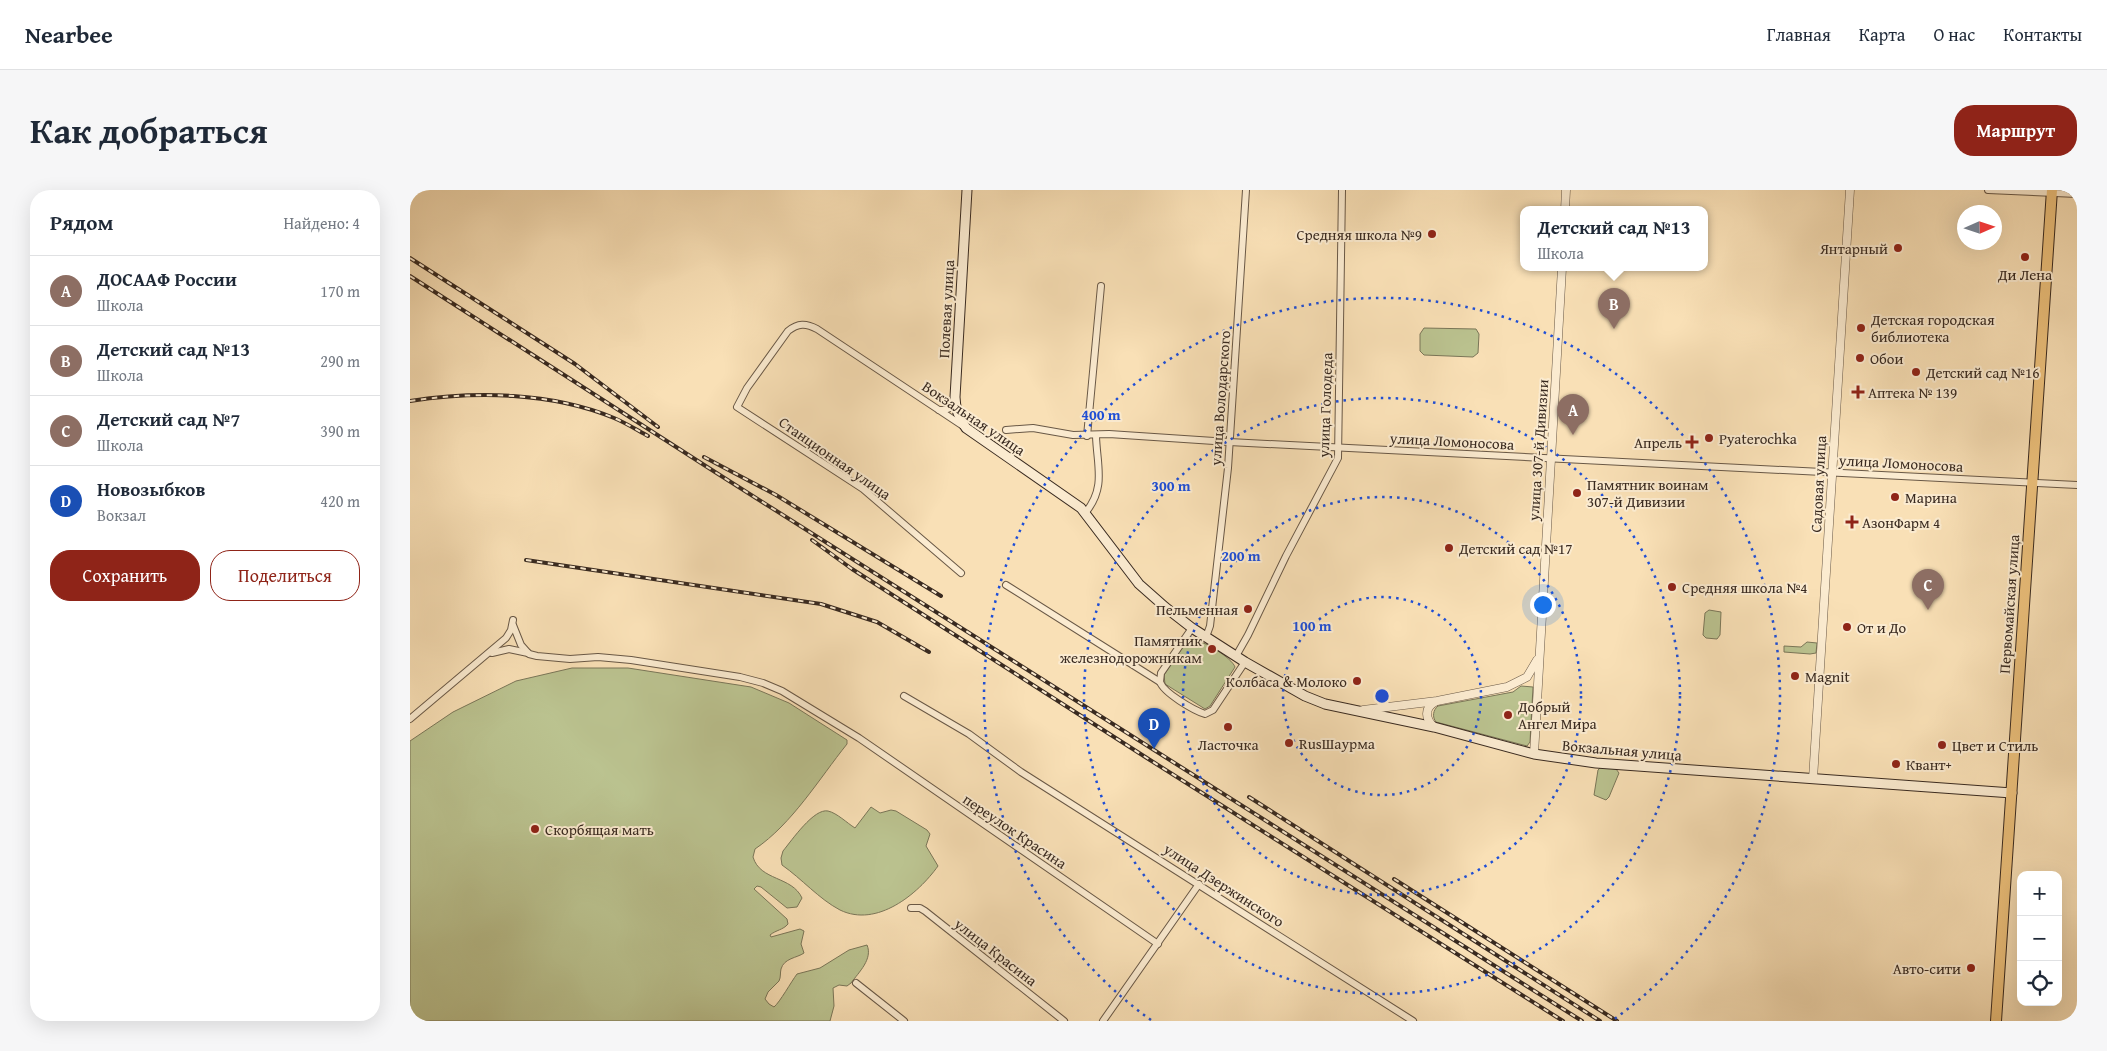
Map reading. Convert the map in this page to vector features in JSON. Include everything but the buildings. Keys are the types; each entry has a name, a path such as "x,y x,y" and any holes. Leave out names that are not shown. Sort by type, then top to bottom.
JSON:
{"main road":[{"name":"Полевая улица","path":"966,428 957,413 954,397 967,190"},
{"name":"Первомайская улица","path":"1996,1021 2052,192"},
{"name":"Вокзальная улица","path":"966,428 1086,512 1139,584 1165,608 1245,662 1315,701 1434,727 1534,754 1589,762 2012,793"}],"street":[{"name":"улица Володарского","path":"1206,637 1211,620 1230,442 1246,190"},
{"name":"улица Голодеда","path":"1236,656 1293,541 1334,467 1339,448 1342,190"},
{"path":"1565,206 1566,190"},
{"name":"Садовая улица","path":"1813,779 1850,190"},
{"path":"1988,190 2077,194"},
{"name":"улица 307-й Дивизии","path":"1534,754 1562,271"},
{"path":"1087,436 1101,286"},
{"name":"Вокзальная улица","path":"737,407 747,388 788,331 794,326 805,324 818,329 966,428"},
{"path":"937,409 945,410 950,408 954,397"},
{"name":"Станционная улица","path":"737,407 863,489 961,573"},
{"name":"улица Ломоносова","path":"1006,430 1033,428 1087,436 1109,434 1339,448 2077,484"},
{"path":"1086,512 1098,490 1096,436"},
{"path":"1006,586 1160,682 1169,693 1204,714 1214,710 1245,662"},
{"path":"410,719 506,638 513,622 517,640 529,654"},
{"path":"1160,682 1161,673 1192,628"},
{"name":"переулок Красина","path":"487,655 509,649 556,659 619,658 755,681 782,692 859,738 1158,944"},
{"path":"1346,709 1377,709 1497,690 1515,684 1531,672 1540,650"},
{"name":"улица Дзержинского","path":"904,696 969,734 1021,772 1413,1021"},
{"path":"1434,727 1428,720 1427,712 1429,706 1437,701"},
{"path":"1103,1021 1199,884"},
{"name":"улица Красина","path":"911,908 920,908 925,911 1064,1021"},
{"path":"856,983 904,1021"}],"green space":[{"path":"1424,328 1476,329 1479,334 1478,353 1473,357 1424,355 1420,351 1420,334"},
{"path":"1709,610 1721,612 1720,635 1717,639 1706,638 1703,635 1705,613"},
{"path":"1193,640 1217,650 1229,659 1235,667 1210,706 1205,709 1165,684 1164,675 1185,644"},
{"path":"1807,642 1817,643 1816,653 1784,652 1784,646 1801,647"},
{"path":"572,668 628,668 751,687 789,703 847,740 847,744 793,814 755,849 753,857 762,870 791,886 802,898 797,907 787,908 761,887 757,886 754,889 787,919 788,924 770,935 771,937 800,929 804,931 801,944 804,953 788,960 783,965 779,981 768,992 765,999 769,1004 774,1007 797,974 820,968 849,950 867,945 867,960 851,983 847,986 839,985 833,988 834,1006 830,1021 410,1021 410,741 453,712 516,681"},
{"path":"1521,686 1533,687 1530,742 1527,746 1436,722 1434,718 1434,712 1438,706 1513,692"},
{"path":"1601,767 1616,769 1619,773 1606,800 1594,795 1598,770"},
{"path":"871,807 880,813 891,810 896,811 927,830 930,834 926,846 938,866 930,877 908,897 895,905 868,915 854,914 840,910 825,900 782,865 781,858 783,851 816,814 822,811 831,812 855,828"}],"railway":[{"path":"410,258 575,364 658,427"},
{"path":"410,276 715,472 1582,1021"},
{"path":"410,401 487,395 539,399 590,409 618,420 648,436"},
{"path":"704,457 776,495 941,596"},
{"path":"812,540 852,569 1150,760 1563,1021"},
{"path":"526,560 821,604 877,622 929,652"},
{"path":"1249,797 1600,1021"},
{"path":"1394,879 1617,1021"}],"place":[{"name":"Средняя школа №9","path":"1432,234"},
{"name":"Янтарный","path":"1898,248"},
{"name":"Ди Лена","path":"2025,257"},
{"name":"Детская городская библиотека","path":"1861,328"},
{"name":"Детский сад №13","path":"1614,329"},
{"name":"Обои","path":"1860,358"},
{"name":"Детский сад №16","path":"1916,372"},
{"name":"Аптека № 139","path":"1858,392"},
{"name":"ДОСААФ России","path":"1573,435"},
{"name":"Pyaterochka","path":"1709,438"},
{"name":"Апрель","path":"1692,442"},
{"name":"Памятник воинам 307-й Дивизии","path":"1577,493"},
{"name":"Марина","path":"1895,497"},
{"name":"АзонФарм 4","path":"1852,522"},
{"name":"Детский сад №17","path":"1449,548"},
{"name":"Средняя школа №4","path":"1672,587"},
{"name":"Пельменная","path":"1248,609"},
{"name":"Детский сад №7","path":"1928,610"},
{"name":"От и До","path":"1847,627"},
{"name":"Памятник железнодорожникам","path":"1212,649"},
{"name":"Magnit","path":"1795,676"},
{"name":"Колбаса & Молоко","path":"1357,681"},
{"name":"Добрый Ангел Мира","path":"1508,715"},
{"name":"Ласточка","path":"1228,727"},
{"name":"RusШаурма","path":"1289,743"},
{"name":"Цвет и Стиль","path":"1942,745"},
{"name":"Новозыбков","path":"1154,749"},
{"name":"Квант+","path":"1896,764"},
{"name":"Скорбящая мать","path":"535,829"},
{"name":"Авто-сити","path":"1971,968"}]}
